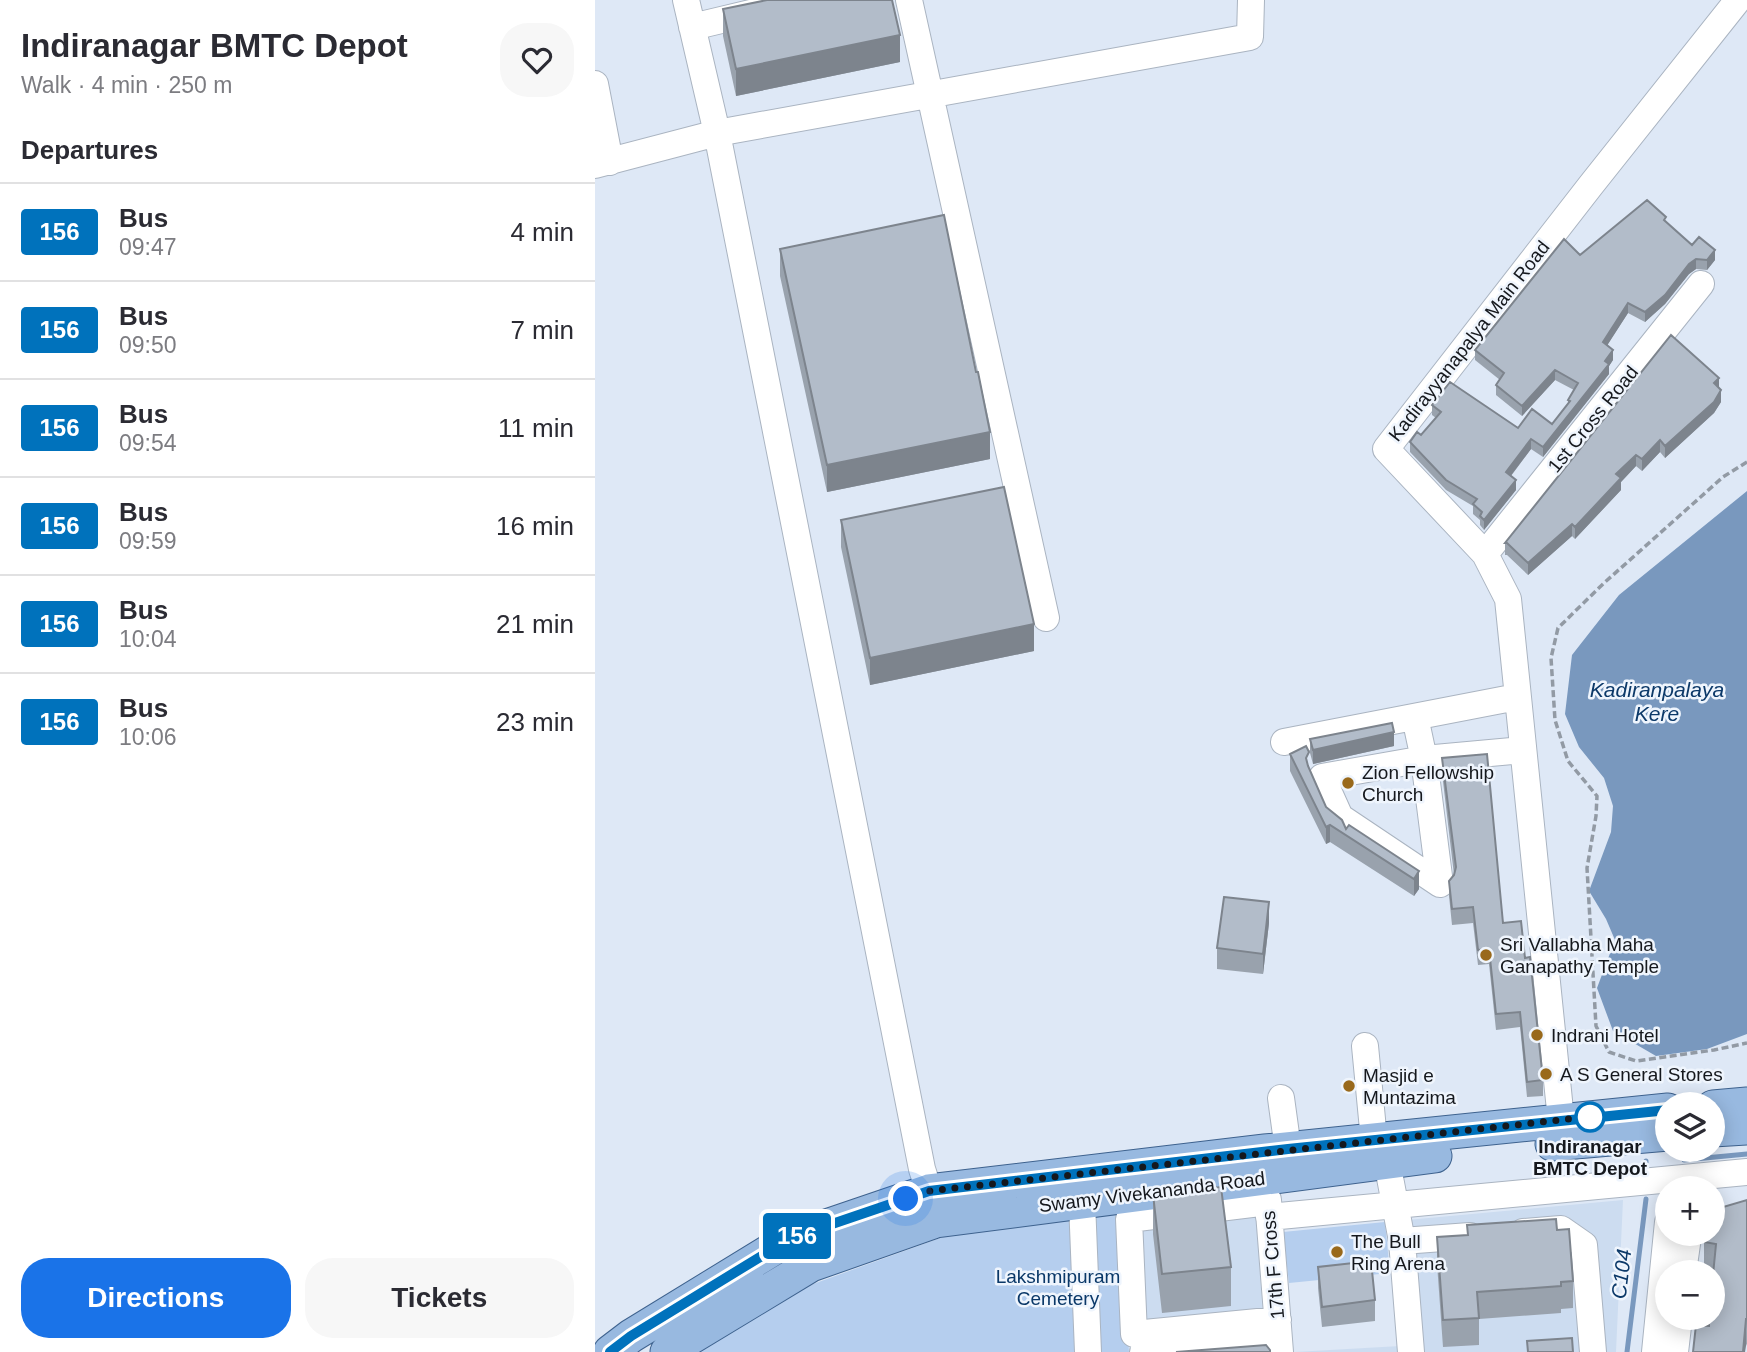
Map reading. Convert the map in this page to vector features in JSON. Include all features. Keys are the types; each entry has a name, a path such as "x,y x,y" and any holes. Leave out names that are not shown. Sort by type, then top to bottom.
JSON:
{"main road":[{"path":"1725,1106 1747,1104"},
{"name":"Swamy Vivekananda Road","path":"667,1352 811,1265 936,1221 1082,1202 1268,1199 1380,1151 1561,1120 1655,1111"},
{"path":"1725,1129 1747,1128"},
{"name":"Swamy Vivekananda Road","path":"610,1352 631,1336 791,1238 929,1191 1288,1149 1380,1151 1655,1135"}],"street":[{"path":"686,0 717,133 922,1169 929,1191"},
{"path":"692,27 804,0"},
{"path":"909,0 932,94 1046,618"},
{"path":"595,84 602,163 717,133 1250,37 1251,0"},
{"name":"Kadirayyanapalya Main Road","path":"1561,1120 1508,600 1485,554 1386,449 1738,0"},
{"name":"1st Cross Road","path":"1485,554 1702,284"},
{"path":"1284,742 1517,697"},
{"path":"1415,717 1424,759 1440,884 1340,817 1322,777 1424,759 1523,750"},
{"path":"1365,1046 1380,1151 1396,1206 1402,1241 1411,1352"},
{"path":"1281,1098 1288,1149"},
{"path":"1722,1176 1747,1172"},
{"path":"1279,1338 1134,1334 1129,1219 1268,1199 1396,1206 1655,1185"},
{"name":"17th F Cross","path":"1268,1199 1279,1338"},
{"path":"1082,1202 1088,1352"},
{"path":"1402,1241 1560,1229 1584,1245 1593,1352"},
{"path":"1655,1352 1659,1330"},
{"path":"1675,1352 1678,1330"},
{"path":"1143,1352 1279,1338"}],"path":[{"path":"1747,462 1713,486 1558,628 1551,658 1555,720 1568,761 1597,796 1587,868 1596,1026 1609,1052 1636,1060 1747,1043"}],"shaded area":[{"path":"1255,1198 1264,1335 1128,1344 1119,1213"},
{"path":"1623,1200 1616,1352 1295,1352 1400,1346 1385,1222"}],"green space":[{"name":"Lakshmipuram Cemetery","path":"1119,1213 1129,1352 693,1352 791,1292 943,1237"},
{"name":"The Bull Ring Arena","path":"1385,1222 1390,1273 1289,1283 1283,1232"}],"water":[{"name":"Kadiranpalaya Kere","path":"1747,491 1747,1034 1707,1049 1656,1056 1613,1031 1597,988 1615,940 1589,891 1611,832 1613,806 1604,778 1579,747 1565,714 1572,655 1619,595"}],"building":[{"path":"767,0 892,0 900,35 736,69 723,9"},
{"path":"1647,200 1666,217 1664,220 1692,245 1699,237 1715,250 1707,260 1696,259 1689,264 1665,295 1645,312 1628,303 1603,342 1613,350 1605,361 1609,364 1543,447 1531,439 1506,472 1516,480 1484,520 1480,516 1482,512 1473,504 1477,499 1446,480 1410,442 1417,432 1421,435 1441,412 1432,405 1450,382 1518,428 1532,409 1552,424 1570,401 1568,400 1578,383 1555,370 1522,406 1496,385 1504,373 1475,350 1564,239 1580,255"},
{"path":"944,215 990,432 827,465 780,249"},
{"path":"1671,335 1719,378 1714,383 1721,390 1714,402 1665,446 1660,440 1642,459 1636,455 1616,474 1621,478 1575,527 1572,524 1528,563 1505,543"},
{"path":"1004,487 1034,624 870,658 841,520"},
{"path":"1392,723 1394,732 1313,750 1310,739"},
{"path":"1306,746 1309,752 1306,758 1308,766 1326,807 1342,820 1346,829 1349,825 1419,871 1414,879 1330,825 1326,827 1290,754"},
{"path":"1487,754 1503,923 1521,921 1525,958 1530,957 1543,1080 1527,1082 1520,1012 1496,1014 1489,949 1478,950 1473,907 1452,909 1449,881 1456,867 1442,758"},
{"path":"1224,897 1269,902 1263,954 1217,948"},
{"path":"1221,1187 1231,1267 1162,1274 1153,1194"},
{"path":"1747,1200 1747,1319 1743,1352 1693,1352 1695,1330 1725,1330 1725,1260 1714,1260 1716,1246 1725,1246 1725,1206"},
{"path":"1556,1219 1557,1230 1569,1229 1573,1281 1561,1282 1561,1286 1477,1292 1479,1318 1443,1320 1437,1237 1468,1235 1467,1225"},
{"path":"1371,1261 1375,1300 1322,1307 1318,1267"},
{"path":"1572,1338 1573,1352 1528,1352 1527,1341"},
{"path":"1266,1345 1270,1352 1176,1352"}],"waterway":[{"path":"1725,1156 1747,1154"},
{"name":"C104","path":"1646,1161 1646,1166"},
{"name":"C104","path":"1627,1352 1646,1199"}],"bus line":[{"name":"156","path":"610,1352 631,1336 791,1238 929,1191 1288,1149 1655,1111"}],"place":[{"name":"Zion Fellowship Church","path":"1348,783"},
{"name":"Sri Vallabha Maha Ganapathy Temple","path":"1486,955"},
{"name":"Indrani Hotel","path":"1537,1035"},
{"name":"A S General Stores","path":"1546,1074"},
{"name":"Masjid e Muntazima","path":"1349,1086"},
{"name":"Indiranagar BMTC Depot","path":"1590,1117"},
{"name":"The Bull Ring Arena","path":"1337,1252"}],"route":[{"path":"906,1199 929,1191 1595,1116 1590,1117"}]}
